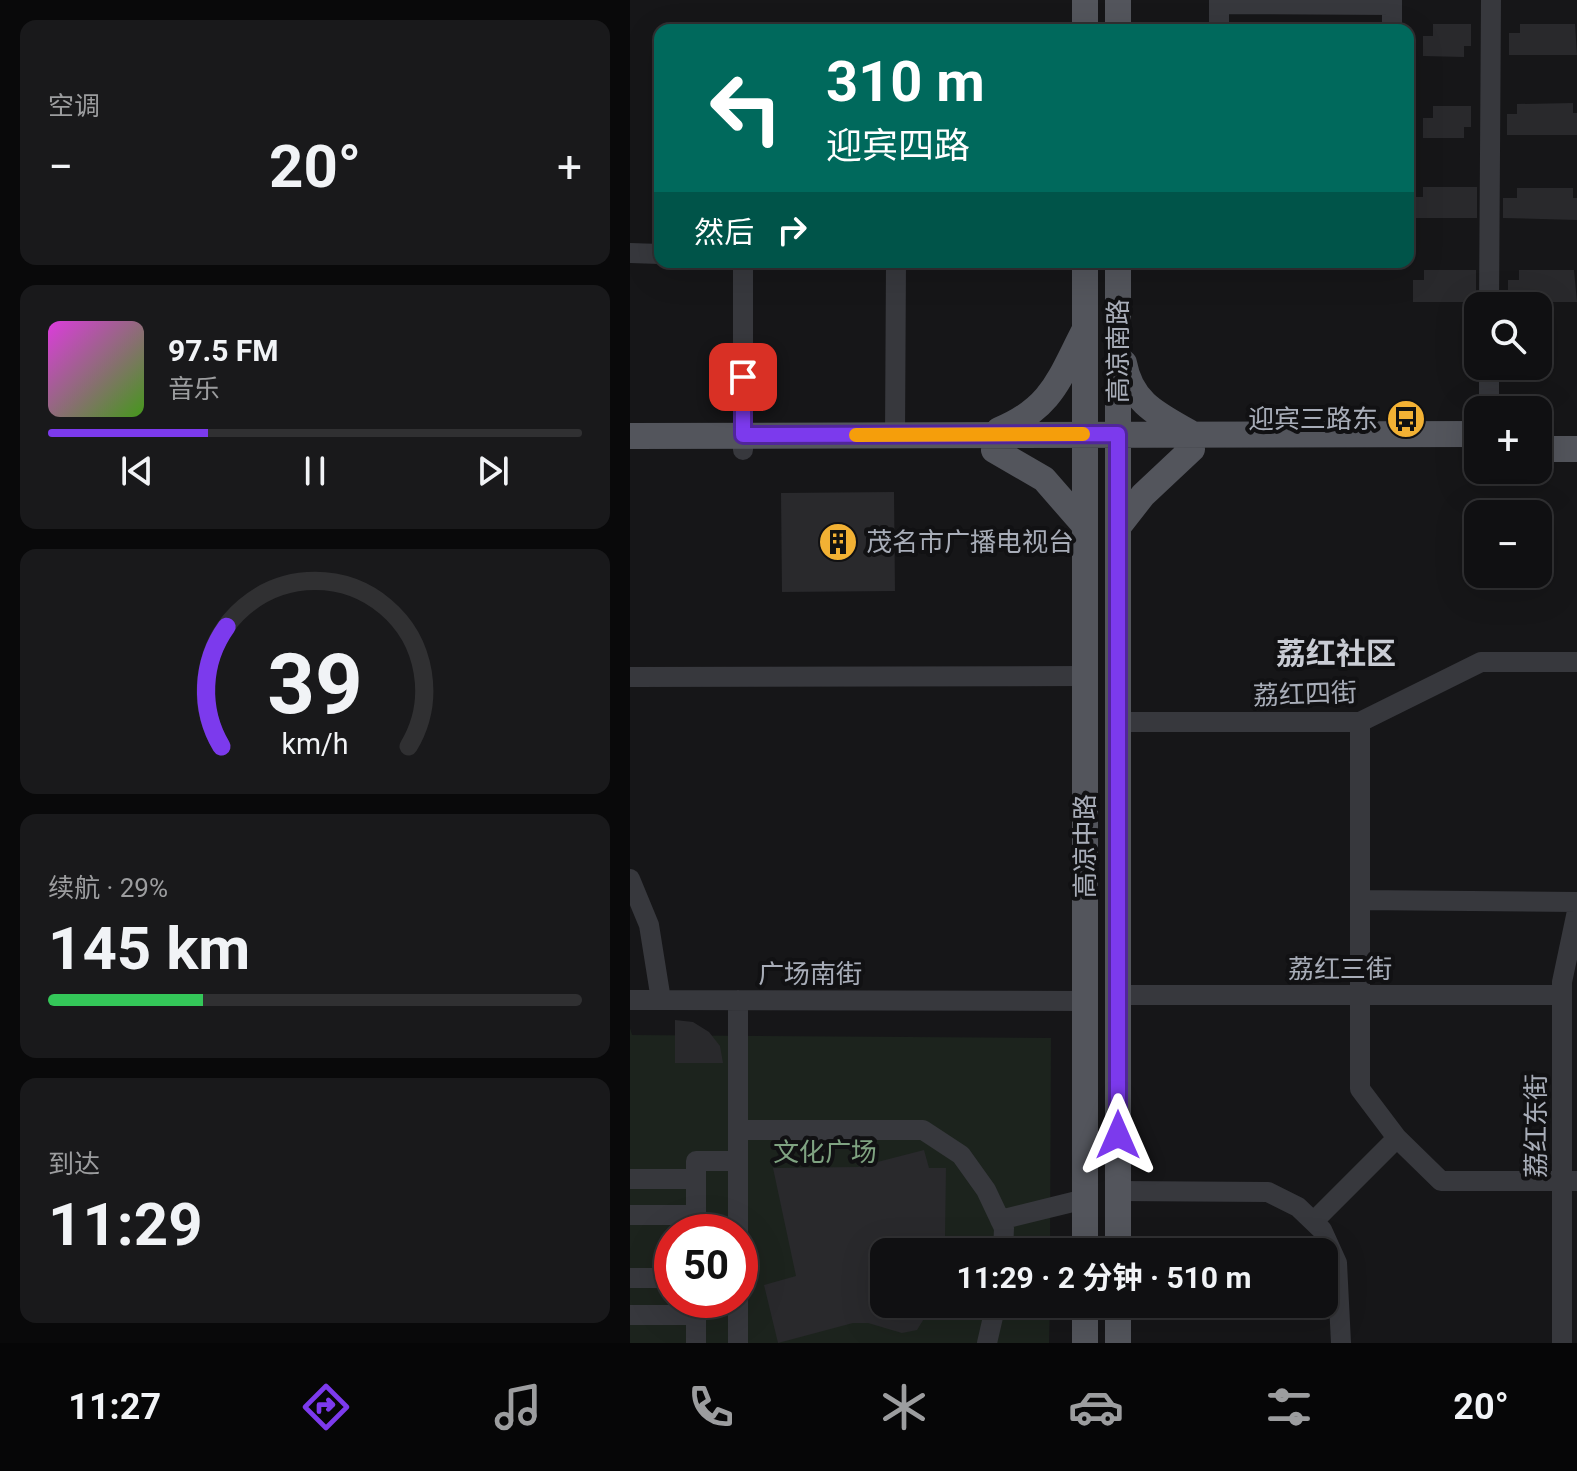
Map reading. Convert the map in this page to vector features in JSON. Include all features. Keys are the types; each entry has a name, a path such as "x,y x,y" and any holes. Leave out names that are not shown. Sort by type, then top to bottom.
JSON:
{"main road":[{"path":"1085,0 1085,24"},
{"path":"1118,0 1118,24"},
{"name":"高凉南路","path":"1085,268 1085,327 1101,440"},
{"name":"高凉南路","path":"1101,440 1118,330 1118,268"},
{"path":"992,442 1023,420 1054,391 1085,327"},
{"path":"1118,330 1128,383 1155,413 1192,442 1464,434"},
{"path":"1552,434 1577,434"},
{"path":"630,451 895,435 992,442 1044,479 1085,526"},
{"path":"630,436 743,443 1101,440 1464,449"},
{"name":"高凉中路","path":"1085,1238 1085,526 1101,440"},
{"name":"高凉中路","path":"1101,440 1118,527 1118,1238"},
{"path":"1118,527 1192,442"},
{"path":"1552,449 1577,449"},
{"path":"1085,631 1118,631"},
{"path":"1085,1324 1118,1324"}],"street":[{"path":"1489,292 1491,0"},
{"path":"1219,24 1219,2 1392,2 1392,24"},
{"path":"630,253 654,254"},
{"path":"743,268 743,443"},
{"path":"895,435 896,268"},
{"name":"荔红四街","path":"1118,722 1360,722 1481,662 1577,662"},
{"path":"630,677 1085,676"},
{"path":"1360,722 1360,1089 1397,1138 1441,1181 1569,1181"},
{"path":"630,879 649,925 661,1000"},
{"path":"1360,900 1577,902"},
{"name":"荔红东街","path":"1567,1330 1569,1030 1562,995 1564,959 1577,911"},
{"name":"荔红三街","path":"1118,995 1562,995"},
{"name":"广场南街","path":"630,1000 1085,1001"},
{"path":"738,1000 738,1214"},
{"path":"738,1130 923,1130 961,1155 986,1190 1004,1228 1004,1238"},
{"path":"1314,1221 1397,1138"},
{"path":"696,1214 696,1161 738,1161"},
{"path":"630,1179 696,1179"},
{"path":"1118,1191 1268,1192 1298,1207 1322,1230 1337,1263 1341,1343"},
{"path":"1000,1220 1085,1199"},
{"path":"630,1215 654,1218"},
{"path":"630,1278 654,1278"},
{"path":"630,1315 654,1312"},
{"path":"696,1318 696,1343"},
{"path":"738,1318 738,1343"},
{"path":"987,1343 993,1318"}],"green space":[{"name":"文化广场","path":"630,1028 632,1035 1051,1038 1050,1238 870,1238 870,1318 1050,1318 1049,1343 630,1343"}],"building":[{"path":"1433,24 1471,24 1471,46 1464,46 1464,57 1423,56 1423,36 1433,36"},
{"path":"1520,24 1575,24 1577,55 1509,55 1509,33 1520,33"},
{"path":"1573,103 1573,113 1577,113 1577,135 1507,135 1507,114 1517,114 1517,104"},
{"path":"1433,106 1471,106 1471,127 1464,127 1464,138 1423,138 1423,118 1433,118"},
{"path":"1423,187 1477,187 1477,218 1414,218 1414,197 1423,197"},
{"path":"1517,188 1573,188 1573,198 1577,198 1577,220 1503,218 1503,198 1517,198"},
{"path":"1424,270 1476,270 1476,292 1464,292 1464,302 1413,302 1413,280 1424,280"},
{"path":"1519,270 1574,270 1577,302 1552,302 1552,292 1508,292 1508,280 1519,280"},
{"name":"茂名市广播电视台","path":"894,492 895,591 782,592 781,493"},
{"path":"675,1020 693,1022 709,1032 720,1046 723,1063 675,1063"},
{"path":"924,1150 929,1168 946,1168 946,1238 870,1238 870,1318 924,1318 917,1330 902,1333 868,1323 853,1323 778,1343 764,1285 796,1276 773,1168 858,1167"}],"slow traffic":[{"path":"856,435 1083,434"}],"place":[{"name":"迎宾三路东","path":"1406,419"},
{"name":"茂名市广播电视台","path":"838,542"}],"district":[{"name":"荔红社区","path":"1336,654"}],"route":[{"path":"743,377 743,435 1118,434 1118,1135"}]}
